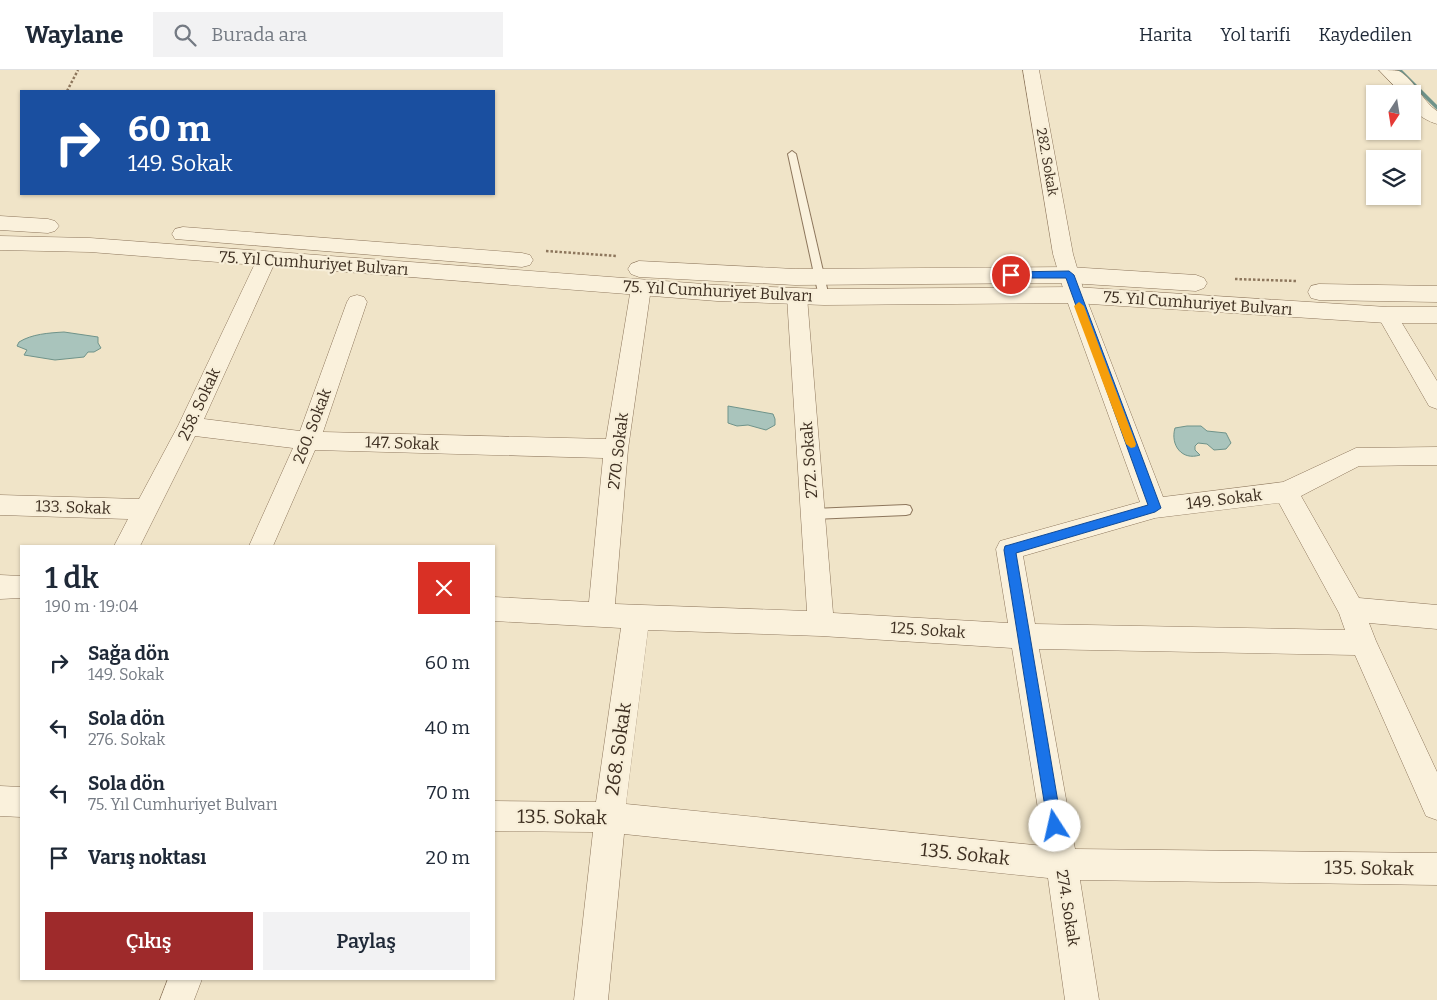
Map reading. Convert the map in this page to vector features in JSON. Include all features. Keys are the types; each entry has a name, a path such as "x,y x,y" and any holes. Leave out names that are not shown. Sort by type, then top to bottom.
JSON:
{"street":[{"name":"282. Sokak","path":"1031,70 1069,275 1155,508"},
{"path":"1387,70 1404,85"},
{"path":"1421,106 1437,119"},
{"name":"75. Yıl Cumhuriyet Bulvarı","path":"0,223 282,240 642,269 821,287 1069,275 1348,294 1437,294"},
{"name":"75. Yıl Cumhuriyet Bulvarı","path":"0,243 90,245 641,288 797,297 821,287"},
{"name":"258. Sokak","path":"128,545 189,426 266,260"},
{"name":"75. Yıl Cumhuriyet Bulvarı","path":"1069,275 1387,315 1437,315"},
{"name":"270. Sokak","path":"601,615 616,449 641,288"},
{"name":"272. Sokak","path":"797,297 822,624"},
{"name":"260. Sokak","path":"261,545 308,441 357,302"},
{"path":"1387,315 1437,400"},
{"name":"147. Sokak","path":"189,426 308,441 616,449"},
{"name":"149. Sokak","path":"1009,550 1155,508 1286,492 1356,457 1437,456"},
{"path":"1286,492 1351,610 1363,643 1437,805"},
{"name":"133. Sokak","path":"0,505 146,509"},
{"name":"274. Sokak","path":"1009,550 1062,864 1082,1000"},
{"path":"0,587 20,587"},
{"name":"125. Sokak","path":"495,609 822,624 1022,636 1363,643"},
{"path":"1351,610 1437,617"},
{"name":"268. Sokak","path":"591,1000 608,848 609,817 636,617"},
{"path":"0,801 20,802"},
{"name":"135. Sokak","path":"495,816 609,817 1062,864 1437,869"},
{"path":"177,1000 185,980"}],"lane":[{"path":"792,154 821,287"},
{"path":"813,514 906,510"}],"path":[{"path":"68,90 78,70"}],"water":[{"path":"64,332 98,337 98,343 101,348 94,352 88,352 84,357 55,360 24,355 27,350 17,346 19,342 29,337 46,333"},
{"path":"728,406 773,414 775,425 766,430 748,425 737,426 728,423"},
{"path":"1201,426 1207,431 1226,433 1231,443 1226,449 1214,450 1207,444 1198,443 1195,446 1195,450 1200,455 1188,456 1179,450 1174,440 1175,428"}],"waterway":[{"path":"1399,70 1437,108"}],"slow traffic":[{"path":"1079,306 1131,444"}],"route":[{"path":"1011,275 1069,275 1155,508 1009,550 1055,826"}]}
